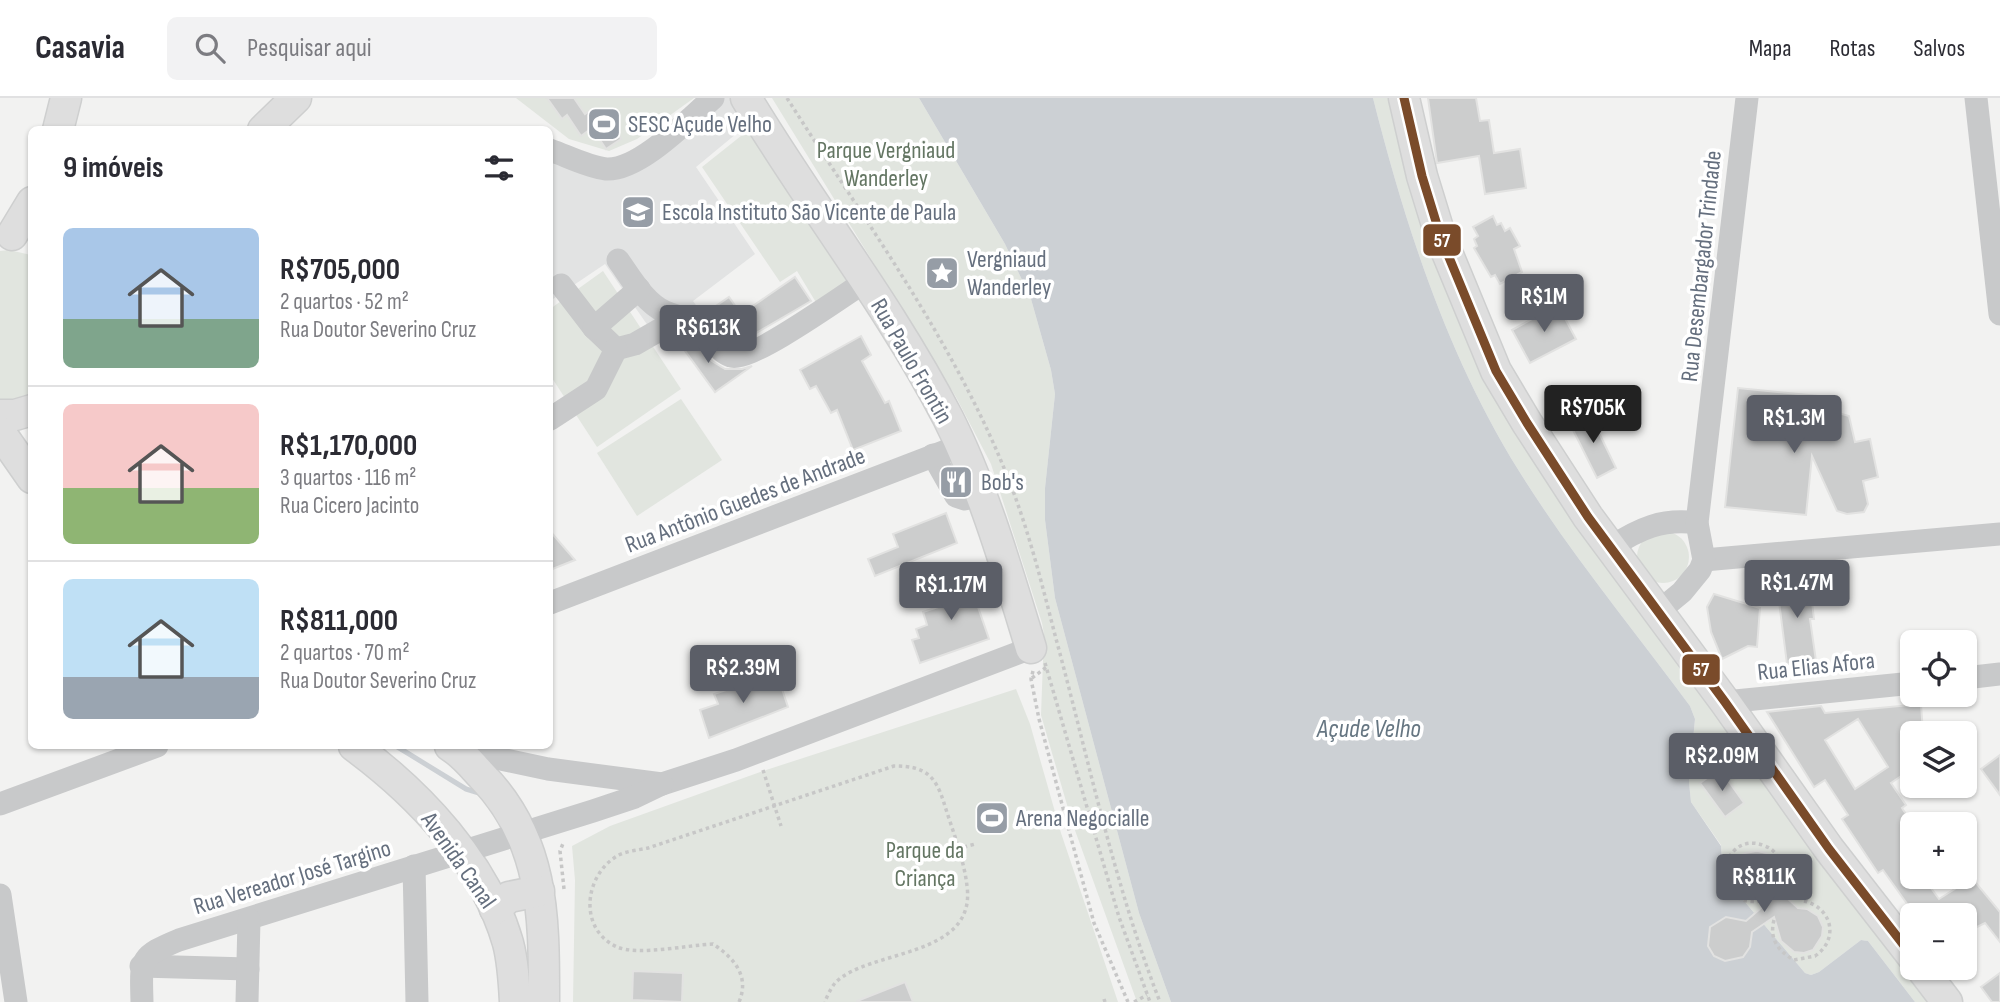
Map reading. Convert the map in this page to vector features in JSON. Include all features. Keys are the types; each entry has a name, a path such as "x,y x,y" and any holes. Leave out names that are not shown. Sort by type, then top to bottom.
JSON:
{"main road":[{"path":"59,126 66,98"},
{"path":"267,126 296,98"},
{"name":"Rua Paulo Frontin","path":"746,98 786,164 866,281 948,419 946,451 981,495 1032,659"},
{"path":"1404,98 1422,176 1441,238 1496,370 1558,473 1726,702 1829,849 1900,940"},
{"path":"15,237 28,210"},
{"path":"0,415 28,411"},
{"path":"0,432 28,472"},
{"name":"Avenida Canal","path":"358,749 386,769 426,809 461,853 495,909 508,944 515,1002"},
{"path":"455,749 489,783 522,834 552,893 544,947 544,1002"},
{"path":"495,909 509,897 552,893"},
{"path":"1930,980 1947,1002"}],"street":[{"path":"553,151 604,169 627,165 660,142 713,98"},
{"name":"Rua Desembargador Trindade","path":"1704,560 1697,523 1747,98"},
{"path":"1976,98 2000,314"},
{"path":"618,260 639,289 664,311 698,325 726,354 734,357 745,355 796,327 866,281"},
{"path":"561,285 594,328 616,349"},
{"path":"594,328 639,289"},
{"path":"553,417 596,389 616,349 635,344 682,317"},
{"name":"Rua Antônio Guedes de Andrade","path":"553,602 946,451"},
{"path":"1611,547 1637,531 1661,522 1697,523"},
{"path":"1659,611 1692,582 1704,560 2000,534"},
{"path":"522,834 635,797 662,784 755,751 1032,659"},
{"path":"1977,677 2000,674"},
{"name":"Rua Elias Afora","path":"1726,702 1900,684"},
{"path":"0,804 149,749"},
{"path":"458,749 548,769 662,784"},
{"name":"Rua Vereador José Targino","path":"141,967 153,952 178,940 522,834"},
{"path":"414,866 417,1002"},
{"path":"1,908 16,1002"},
{"path":"247,1002 249,920"},
{"path":"142,1002 141,967 248,969"}],"path":[{"path":"1032,659 1048,668 1119,917 1150,1002"},
{"path":"755,751 781,826"},
{"path":"739,1002 743,994 742,974 727,954 713,944 634,950 617,947 600,934 588,912 591,890 600,871 618,855 648,848 894,766 915,766 930,775 940,791 967,887 967,904 954,928 933,943 853,972 835,983 825,1002"},
{"path":"552,893 561,851 569,836"},
{"path":"957,849 975,844"},
{"path":"1761,901 1744,901 1730,890 1724,874 1728,857 1742,846 1759,844 1777,855 1783,872"},
{"path":"1774,920 1773,938 1782,953 1794,960 1815,957 1829,940 1830,923 1821,908 1804,901"},
{"path":"1133,1002 1147,995"}],"shaded area":[{"name":"Escola Instituto São Vicente de Paula","path":"721,98 732,98 748,124 696,167 755,254 693,301 703,315 653,333 605,264 553,299 553,147 606,166"}],"green space":[{"name":"SESC Açude Velho","path":"516,98 694,98 637,139 609,151 569,139"},
{"name":"Parque Vergniaud Wanderley","path":"772,98 919,98 1005,244 1031,299 1055,394 1045,488 1045,520 1055,598 1139,913 1171,1002 1137,1002 1072,822 1041,715 1044,634 1042,623 991,464 956,397"},
{"path":"1373,98 1397,98 1504,390 1900,946 1900,980 1924,980 1940,1002 1915,1002 1868,941 1861,940 1819,972 1811,975 1805,973 1723,876 1721,845 1691,802 1689,782 1695,719 1690,706 1559,531 1494,428 1450,337 1415,243"},
{"path":"751,128 855,295 823,314 797,271 780,282 702,167"},
{"path":"0,251 28,254 28,398 0,403"},
{"path":"603,271 681,389 597,447 553,380 553,307"},
{"path":"681,399 722,460 637,516 597,453"},
{"path":"1663,531 1673,533 1681,539 1687,547 1687,567 1681,575 1673,581 1663,583 1653,581 1645,575 1639,567 1637,557 1639,547 1645,539 1653,533"},
{"name":"Parque da Criança","path":"1016,689 1030,724 1061,833 1118,1002 573,1002 575,880 572,846 610,826 763,771"}],"water":[{"name":"Açude Velho","path":"919,98 1373,98 1400,195 1432,290 1450,337 1494,428 1559,531 1690,706 1695,719 1689,782 1691,802 1721,846 1723,876 1805,973 1811,975 1819,972 1861,940 1868,941 1915,1002 1171,1002 1139,913 1055,598 1045,520 1045,488 1055,394 1051,370 1031,299 1005,244"}],"building":[{"path":"547,98 574,98 585,114 592,109 600,122 581,136 567,115 562,119"},
{"path":"1428,98 1476,98 1480,121 1489,120 1494,153 1520,149 1526,188 1485,194 1479,156 1437,163"},
{"path":"610,121 621,139 606,149 594,131"},
{"path":"1493,216 1497,225 1501,223 1505,231 1510,228 1520,246 1514,249 1522,272 1500,284 1495,275 1491,277 1474,248 1477,246 1474,239 1478,236 1473,227"},
{"path":"795,277 811,301 751,336 733,341 706,313 729,297 741,314"},
{"path":"1558,305 1576,339 1530,363 1512,330"},
{"path":"683,333 712,361 725,369 752,366 715,392 675,337"},
{"path":"861,336 871,355 862,361 885,403 889,401 901,431 853,450 837,410 831,413 816,386 810,389 800,370"},
{"path":"1738,388 1818,396 1817,407 1849,416 1855,442 1870,439 1878,477 1863,481 1868,504 1864,512 1847,514 1837,511 1812,456 1806,515 1725,507"},
{"path":"1589,412 1616,468 1597,478 1569,422"},
{"path":"946,513 957,543 875,576 868,559 898,547 893,534"},
{"path":"553,534 575,560 553,569"},
{"path":"967,575 989,639 920,663 912,640 919,638 916,629 927,625 923,612 938,607 933,593 941,590 939,584"},
{"path":"1809,577 1814,619 1810,619 1816,661 1787,664 1777,586 1785,585 1784,580"},
{"path":"1714,594 1760,608 1757,647 1748,646 1722,659 1711,632 1707,607"},
{"path":"758,677 761,686 779,680 788,707 709,738 700,710 718,704 714,694 729,689 727,683 741,678 742,682"},
{"path":"1821,706 1825,713 1900,706 1921,707 1922,721 1900,721 1900,777 1891,783 1906,805 1902,808 1905,812 1900,812 1900,889 1932,889 1939,899 1955,889 1977,889 1977,884 2000,912 2000,942 1985,923 1977,927 1977,903 1906,903 1883,870 1878,873 1842,819 1848,815 1825,780 1814,787 1767,712","holes":["1858,719 1888,767 1855,789 1825,740"]},
{"path":"2000,755 2000,795 1981,769"},
{"path":"1720,769 1744,803 1725,817 1700,783"},
{"path":"1745,853 1766,853 1775,864 1774,886 1798,908 1807,909 1818,916 1823,927 1822,936 1813,950 1794,952 1781,941 1774,917 1752,932 1750,947 1743,957 1725,961 1714,956 1708,946 1710,927 1726,917 1746,921 1768,902 1742,891 1733,877 1738,859"},
{"path":"633,971 683,973 682,1002 632,1000"},
{"path":"2000,973 2000,1002 1992,1002 1981,987"},
{"path":"905,982 913,1002 857,1002 857,1001"}],"waterway":[{"path":"401,749 466,789 479,793"}],"transit line":[{"name":"57","path":"1404,98 1422,176 1441,238 1496,371 1588,517 1725,702 1829,849 1900,940"}],"place":[{"name":"SESC Açude Velho","path":"604,124"},
{"name":"Escola Instituto São Vicente de Paula","path":"638,212"},
{"name":"Vergniaud Wanderley","path":"942,273"},
{"name":"Bob's","path":"956,482"},
{"name":"Arena Negocialle","path":"992,818"}]}
